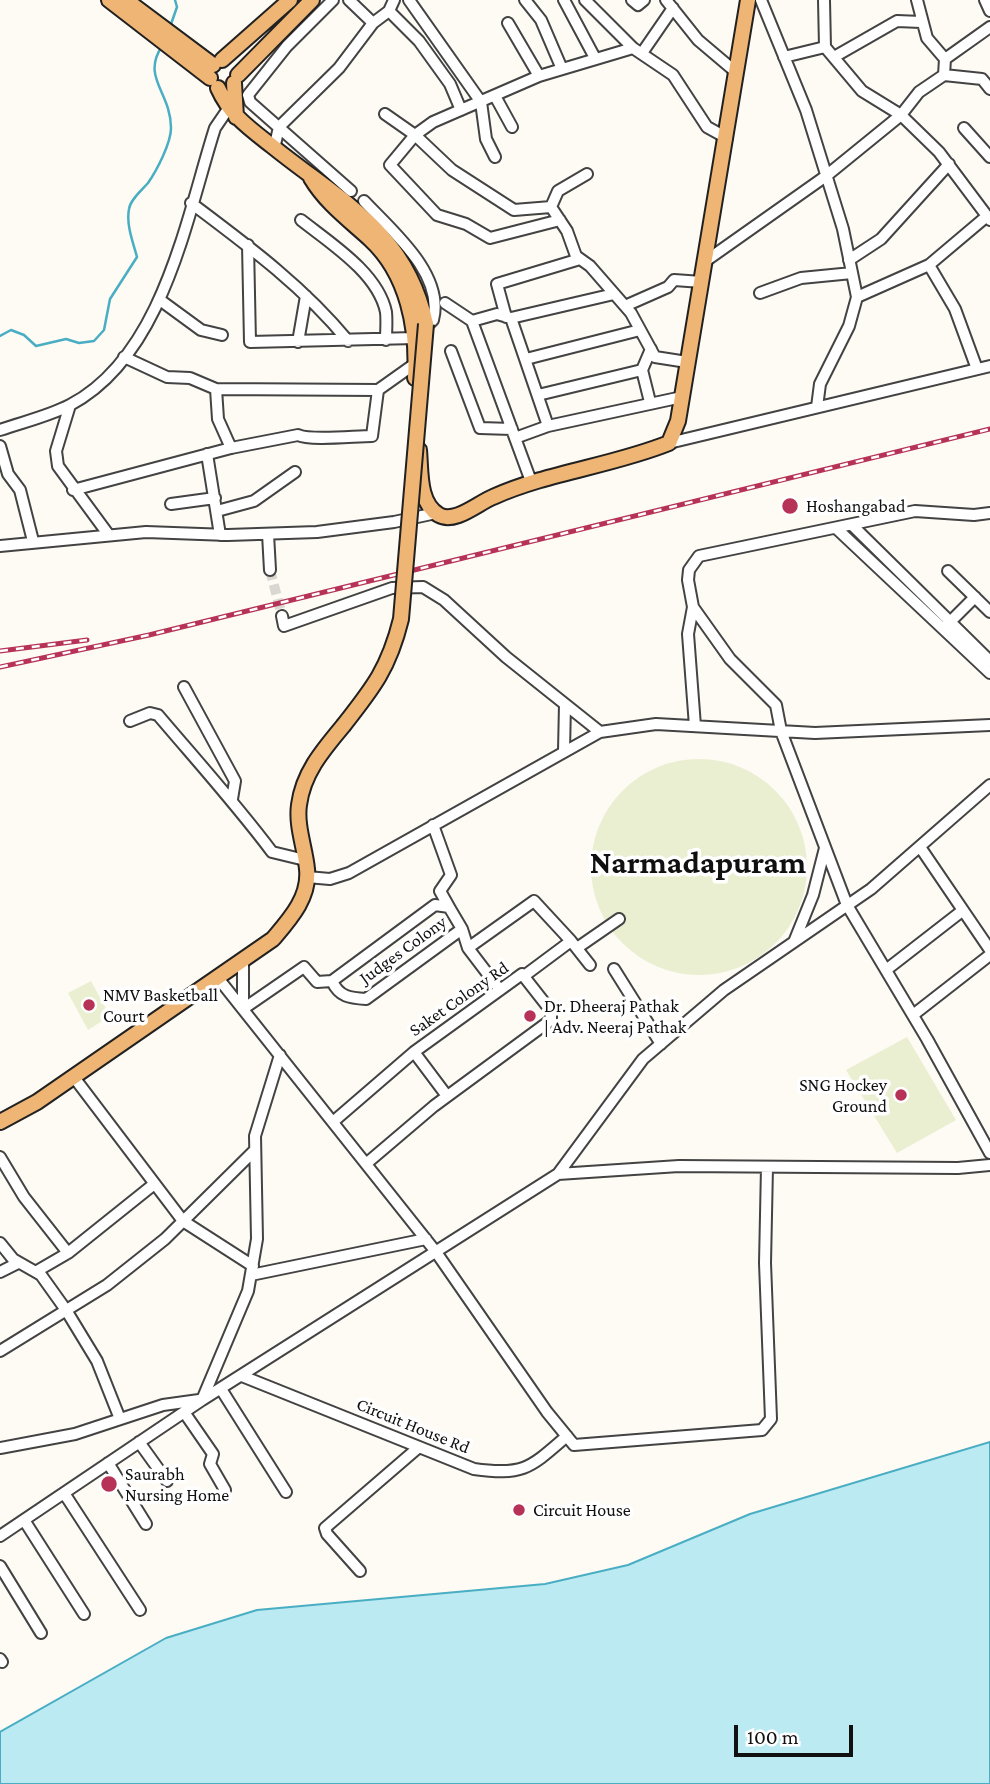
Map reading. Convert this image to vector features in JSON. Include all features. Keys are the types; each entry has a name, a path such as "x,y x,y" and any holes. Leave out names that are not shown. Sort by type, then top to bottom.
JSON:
{"main road":[{"path":"109,0 162,34 193,50 229,88 312,0"},
{"path":"0,1122 37,1102 218,978 272,939 296,911 307,877 299,806 309,771 380,679 393,650 401,619 426,324 419,292 399,256 376,229 233,114 216,73 176,50 126,0"},
{"path":"216,73 290,0"},
{"path":"311,178 323,198 373,242 405,290 415,338 414,401 424,495 436,513 454,517 495,496 640,455 669,443 682,397 748,0"},
{"path":"216,73 233,64 236,79 233,114"}],"street":[{"path":"333,0 287,46 250,91 250,102 351,191"},
{"path":"349,0 373,23"},
{"path":"274,149 279,127 339,68 373,23 389,11 394,0"},
{"path":"409,0 481,102 486,139 495,157"},
{"path":"526,0 541,20 562,69"},
{"path":"564,0 595,58"},
{"path":"585,0 637,51 673,75 707,127 727,138"},
{"path":"632,0 638,5 644,0"},
{"path":"761,0 806,110 843,229 857,297 849,326 820,384 817,407"},
{"path":"824,0 825,47 862,91 901,115 948,164 989,218 929,265 857,297"},
{"path":"917,0 927,38 946,60"},
{"path":"985,0 990,11"},
{"path":"560,220 491,238 466,223 438,215 390,165 415,135 433,121 539,76 595,58 637,51 670,4 698,40 737,73"},
{"path":"389,11 419,41 450,84 461,110"},
{"path":"834,57 897,21 921,22"},
{"path":"508,23 539,76"},
{"path":"944,75 946,60 990,27"},
{"path":"784,57 825,47"},
{"path":"706,260 826,176 901,115 919,92 944,75 986,76 990,89"},
{"path":"495,96 512,127"},
{"path":"0,430 70,405 99,384 124,356 160,300 215,128 233,114"},
{"path":"385,114 415,135 452,170 514,210 540,211 551,207 558,191 587,174"},
{"path":"964,128 990,157"},
{"path":"849,260 881,239 948,164"},
{"path":"248,245 248,339 254,342 298,342 415,338 433,320 432,293 410,251 364,201"},
{"path":"191,203 248,245 306,296 348,341"},
{"path":"551,207 580,259 625,306 655,356 687,362"},
{"path":"301,220 345,255 370,282 386,310 386,340"},
{"path":"548,426 497,284 580,259"},
{"path":"929,265 956,309 977,369"},
{"path":"760,293 801,278 852,273"},
{"path":"625,306 668,288 674,280 702,282"},
{"path":"472,321 497,314 509,317 614,294"},
{"path":"298,342 306,296"},
{"path":"160,300 204,331 222,335"},
{"path":"445,303 472,321 532,484"},
{"path":"526,359 640,330"},
{"path":"650,402 642,370 651,349"},
{"path":"451,351 480,428 514,433 682,397"},
{"path":"124,356 167,377 187,377 216,389 378,390 416,363"},
{"path":"669,443 990,366"},
{"path":"538,395 642,370"},
{"path":"216,389 218,419 231,448"},
{"path":"74,490 231,448 298,435 308,440 321,436 372,436 378,390"},
{"path":"70,405 55,451 58,466 108,534"},
{"path":"0,446 8,474 20,490 33,541"},
{"path":"208,454 220,535"},
{"path":"217,511 254,501 295,472"},
{"path":"171,504 215,498"},
{"path":"695,726 688,634 693,607 688,580 689,570 699,556 915,511 990,513"},
{"path":"0,546 108,534 220,535 330,531 436,513"},
{"path":"852,525 990,673"},
{"path":"836,528 990,661"},
{"path":"268,534 270,570"},
{"path":"948,571 990,612"},
{"path":"282,616 284,625 392,588 424,587 444,600 506,657 600,732"},
{"path":"947,625 975,597"},
{"path":"693,607 730,659 776,705 781,731 847,905 913,1015 990,1153"},
{"path":"184,687 235,781 232,799"},
{"path":"564,751 565,704"},
{"path":"130,721 150,713 158,715 220,790 232,799 272,852 305,860"},
{"path":"307,877 330,879 349,873 600,732 656,724 815,733 990,725"},
{"path":"0,1536 202,1400 558,1174 643,1059 724,990 847,905 920,847 990,785"},
{"path":"433,825 451,875 440,891 449,907"},
{"path":"920,847 990,950"},
{"path":"794,942 813,895 825,848"},
{"path":"468,948 534,901 590,965"},
{"name":"Judges Colony","path":"243,1009 304,967 317,982 332,981 435,905 449,907 462,929 366,999 347,998 336,989 332,981"},
{"path":"886,970 962,911"},
{"path":"524,976 619,919"},
{"path":"462,929 468,948 500,990"},
{"path":"913,1015 990,955"},
{"path":"243,960 243,1009"},
{"path":"614,969 661,1044"},
{"name":"Saket Colony Rd","path":"367,1163 447,1096 551,1020 551,1011 524,976 500,990 414,1052 447,1096"},
{"path":"218,978 436,1252 574,1445 658,1441 762,1430 771,1419 765,1263 767,1167"},
{"path":"334,1121 414,1052"},
{"path":"202,1400 248,1291 257,1239 255,1136 280,1055"},
{"path":"73,1076 153,1185 183,1221 252,1270 426,1239"},
{"path":"0,1351 107,1285 165,1239 255,1150"},
{"path":"0,1157 24,1197 68,1253"},
{"path":"558,1174 679,1166 958,1168 990,1165"},
{"path":"37,1271 68,1253 153,1185"},
{"path":"0,1243 18,1263 37,1271 66,1310 97,1361 120,1419"},
{"path":"0,1272 18,1263"},
{"name":"Circuit House Rd","path":"242,1376 474,1469 508,1474 537,1462 567,1436"},
{"path":"221,1389 286,1492"},
{"path":"0,1448 75,1434 163,1405 202,1400"},
{"path":"184,1412 213,1454 210,1464 225,1490"},
{"path":"139,1442 167,1481"},
{"path":"360,1572 327,1534 325,1528 419,1447"},
{"path":"108,1463 146,1524"},
{"path":"64,1493 140,1610"},
{"path":"24,1520 84,1614"},
{"path":"0,1566 41,1633"}],"green space":[{"path":"699,759 741,767 776,790 799,825 807,867 799,909 776,944 741,967 699,975 657,967 622,944 599,909 591,867 599,825 622,790 657,767"},
{"name":"NMV Basketball Court","path":"91,981 110,1016 88,1030 68,993"},
{"name":"SNG Hockey Ground","path":"907,1037 956,1120 897,1153 846,1070"}],"water":[{"path":"990,1442 990,1784 0,1784 0,1732 166,1638 257,1610 545,1584 628,1565 750,1514"}],"waterway":[{"path":"170,27 177,7 175,0"},
{"path":"0,336 11,330 24,335 36,346 66,339 79,343 94,341 104,330 110,299 137,257 129,227 130,206 155,171 170,134 170,115 155,67 156,57 162,46"}],"tunnel":[{"path":"270,570 282,616"}],"railway":[{"path":"0,667 149,635 990,429"},
{"path":"0,651 87,640"}],"place":[{"name":"Hoshangabad","path":"790,506"},
{"name":"NMV Basketball Court","path":"89,1005"},
{"name":"Dr. Dheeraj Pathak | Adv. Neeraj Pathak","path":"530,1016"},
{"name":"SNG Hockey Ground","path":"901,1095"},
{"name":"Saurabh Nursing Home","path":"109,1484"},
{"name":"Circuit House","path":"519,1510"}],"district":[{"name":"Narmadapuram","path":"698,863"}]}
